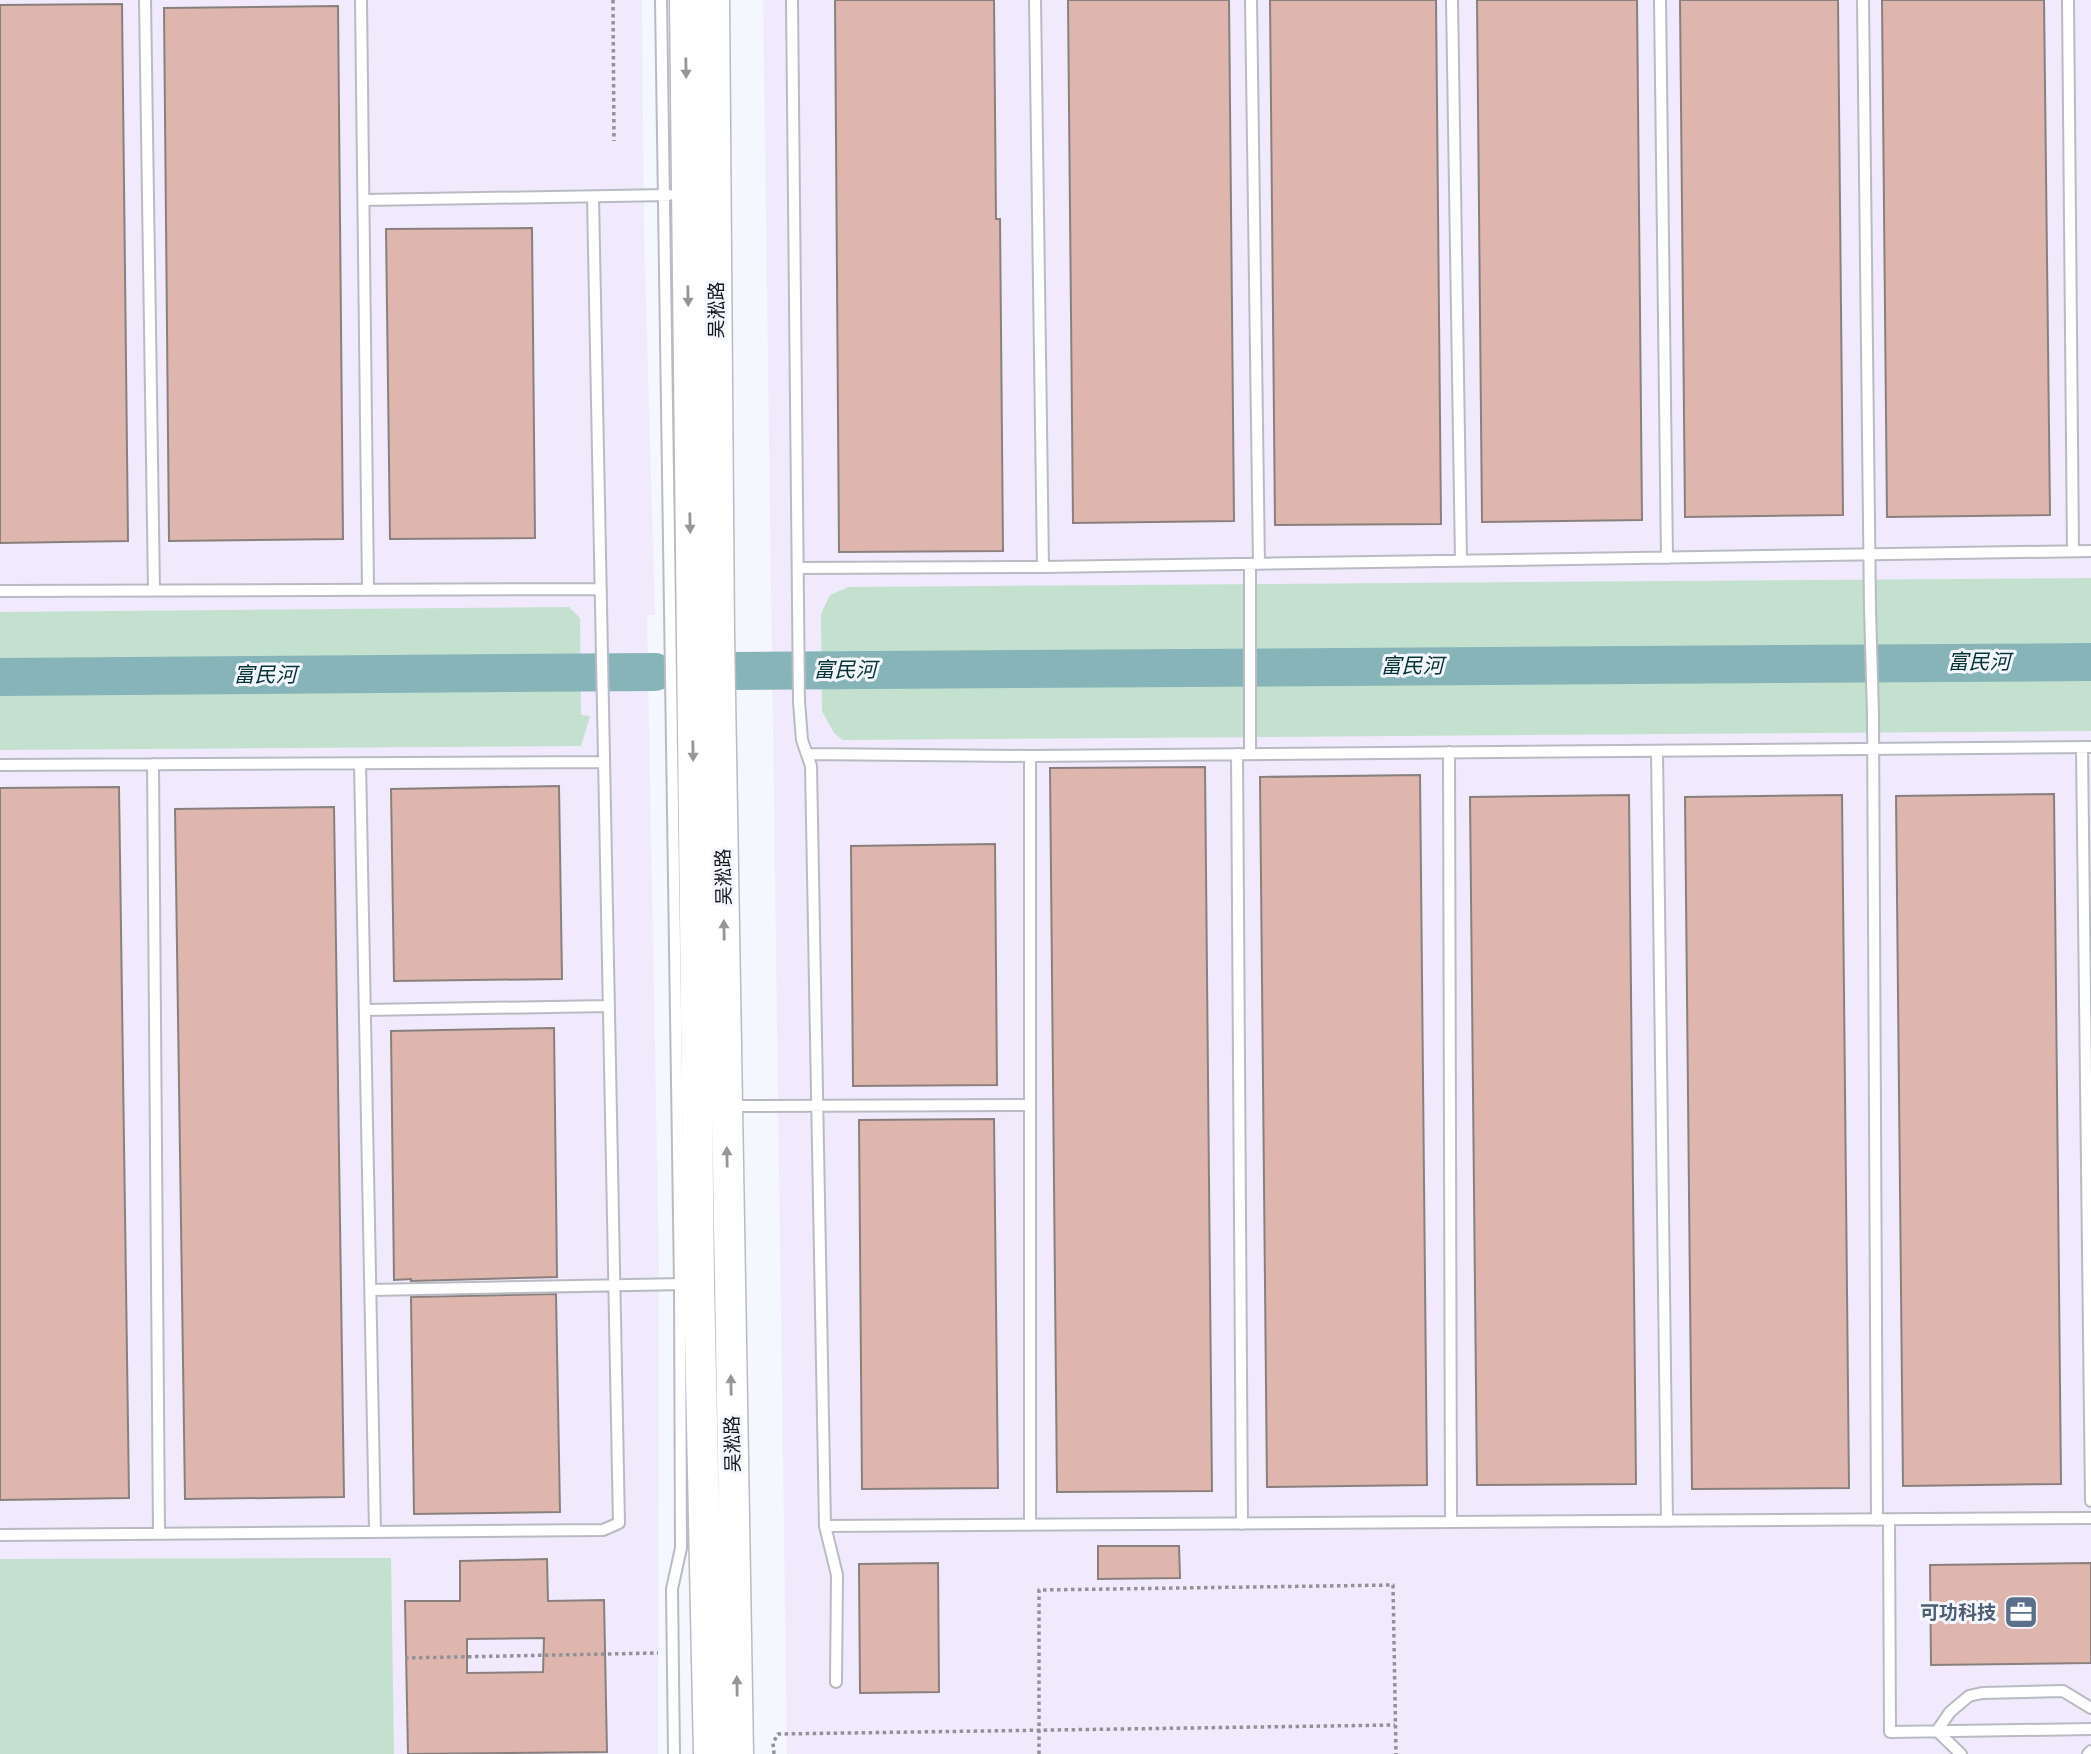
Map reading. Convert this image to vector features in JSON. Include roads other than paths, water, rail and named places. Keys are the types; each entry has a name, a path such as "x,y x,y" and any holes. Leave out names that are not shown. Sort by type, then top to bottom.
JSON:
{"main road":[{"name":"吴淞路","path":"685,0 718,606 727,1105 707,1284 738,1754"},
{"name":"吴淞路","path":"709,1754 707,1284 694,195 714,0"}],"lane":[{"path":"145,0 154,590"},
{"path":"361,0 368,589"},
{"path":"364,200 694,195 662,0"},
{"path":"792,0 799,702 802,740 811,766 825,1526 837,1575 836,1682"},
{"path":"1035,0 1043,567"},
{"path":"1250,754 1254,564 1251,0"},
{"path":"1452,0 1461,561"},
{"path":"1660,0 1667,558"},
{"path":"1863,0 1869,554 1874,715 1877,1520"},
{"path":"2068,0 2073,551"},
{"path":"0,1535 603,1530 619,1523 593,197"},
{"path":"798,568 1043,567 2091,551"},
{"path":"0,590 601,589"},
{"path":"807,754 1030,756 2086,747 2091,1501"},
{"path":"1657,751 1667,1521"},
{"path":"1449,752 1451,1522"},
{"path":"1237,754 1242,1524"},
{"path":"1030,756 1030,1525"},
{"path":"0,765 604,762"},
{"path":"360,763 375,1531"},
{"path":"153,764 159,1533"},
{"path":"365,1010 609,1006"},
{"path":"727,1105 1030,1105"},
{"path":"371,1290 707,1284 681,1548 672,1589 674,1754"},
{"path":"825,1526 2091,1518"},
{"path":"1889,1520 1890,1732 2091,1729"},
{"path":"1937,1731 1950,1712 1969,1696 1982,1693 2063,1691 2091,1708"},
{"path":"1937,1731 1961,1754"}],"waterway":[{"name":"富民河","path":"733,671 2091,662"},
{"name":"富民河","path":"0,677 655,672"}],"place":[{"name":"可功科技","path":"2021,1612"}]}
